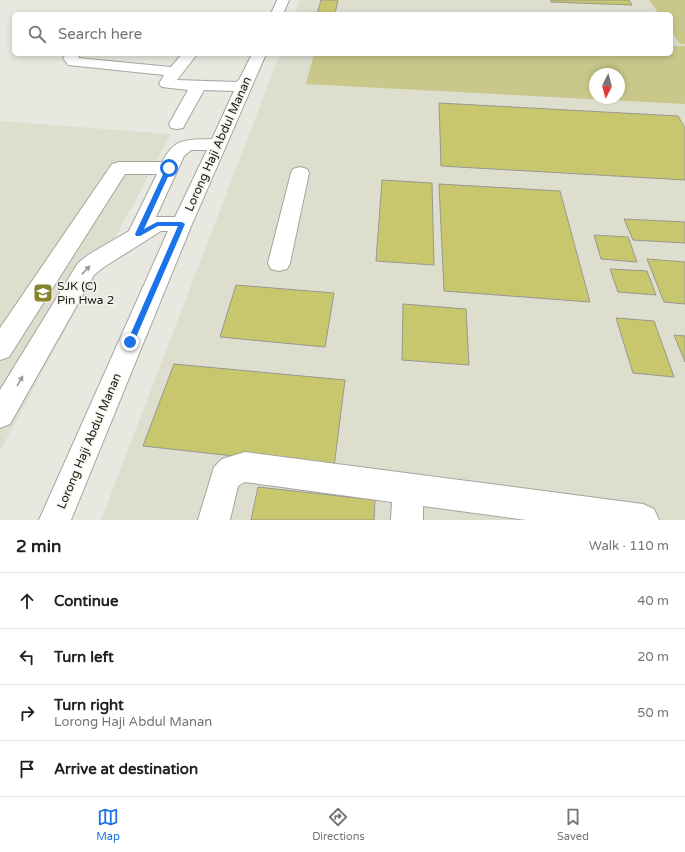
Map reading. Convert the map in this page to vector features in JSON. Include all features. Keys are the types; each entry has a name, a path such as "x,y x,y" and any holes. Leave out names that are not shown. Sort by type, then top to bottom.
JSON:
{"street":[{"path":"278,12 283,0"},
{"path":"72,56 70,58 74,62 175,72"},
{"path":"188,56 167,84 239,87 246,83"},
{"name":"Lorong Haji Abdul Manan","path":"55,520 182,224 258,56"},
{"path":"177,124 198,86"},
{"path":"138,234 176,153 186,145 218,144"},
{"path":"0,349 119,168 169,168"},
{"path":"279,263 300,173"},
{"path":"0,415 86,269 138,234 157,224 182,224"},
{"path":"214,520 225,478 233,470 245,467 642,520"},
{"path":"407,520 408,488"}],"shaded area":[{"path":"300,0 685,0 685,520 101,520 279,56 673,56 673,12 296,12"},
{"path":"649,0 685,0 685,44 680,44 673,34 673,12 658,12"},
{"path":"673,46 685,46 685,104 625,101 625,68 589,68 589,99 306,84 313,56 673,56"},
{"name":"SJK (C) Pin Hwa 2","path":"0,121 171,134 0,451"}],"building":[{"path":"321,0 338,0 335,12 318,12"},
{"path":"551,0 629,0 632,5 551,2"},
{"path":"439,103 678,116 685,128 685,180 441,166"},
{"path":"382,180 432,183 434,265 376,261"},
{"path":"439,184 560,191 590,302 444,291"},
{"path":"624,219 685,222 685,243 633,240"},
{"path":"594,235 628,237 637,262 601,259"},
{"path":"647,259 685,262 685,304 664,302"},
{"path":"610,269 647,271 656,295 618,292"},
{"path":"236,285 334,293 325,347 220,337"},
{"path":"403,304 466,309 469,365 402,360"},
{"path":"616,318 654,321 674,377 633,373"},
{"path":"674,335 685,336 685,362"},
{"path":"174,364 345,380 334,467 143,446"},
{"path":"258,487 375,500 374,520 251,520"}],"place":[{"name":"SJK (C) Pin Hwa 2","path":"43,293"}],"route":[{"path":"130,342 182,224 157,224 138,234 169,168"}]}
